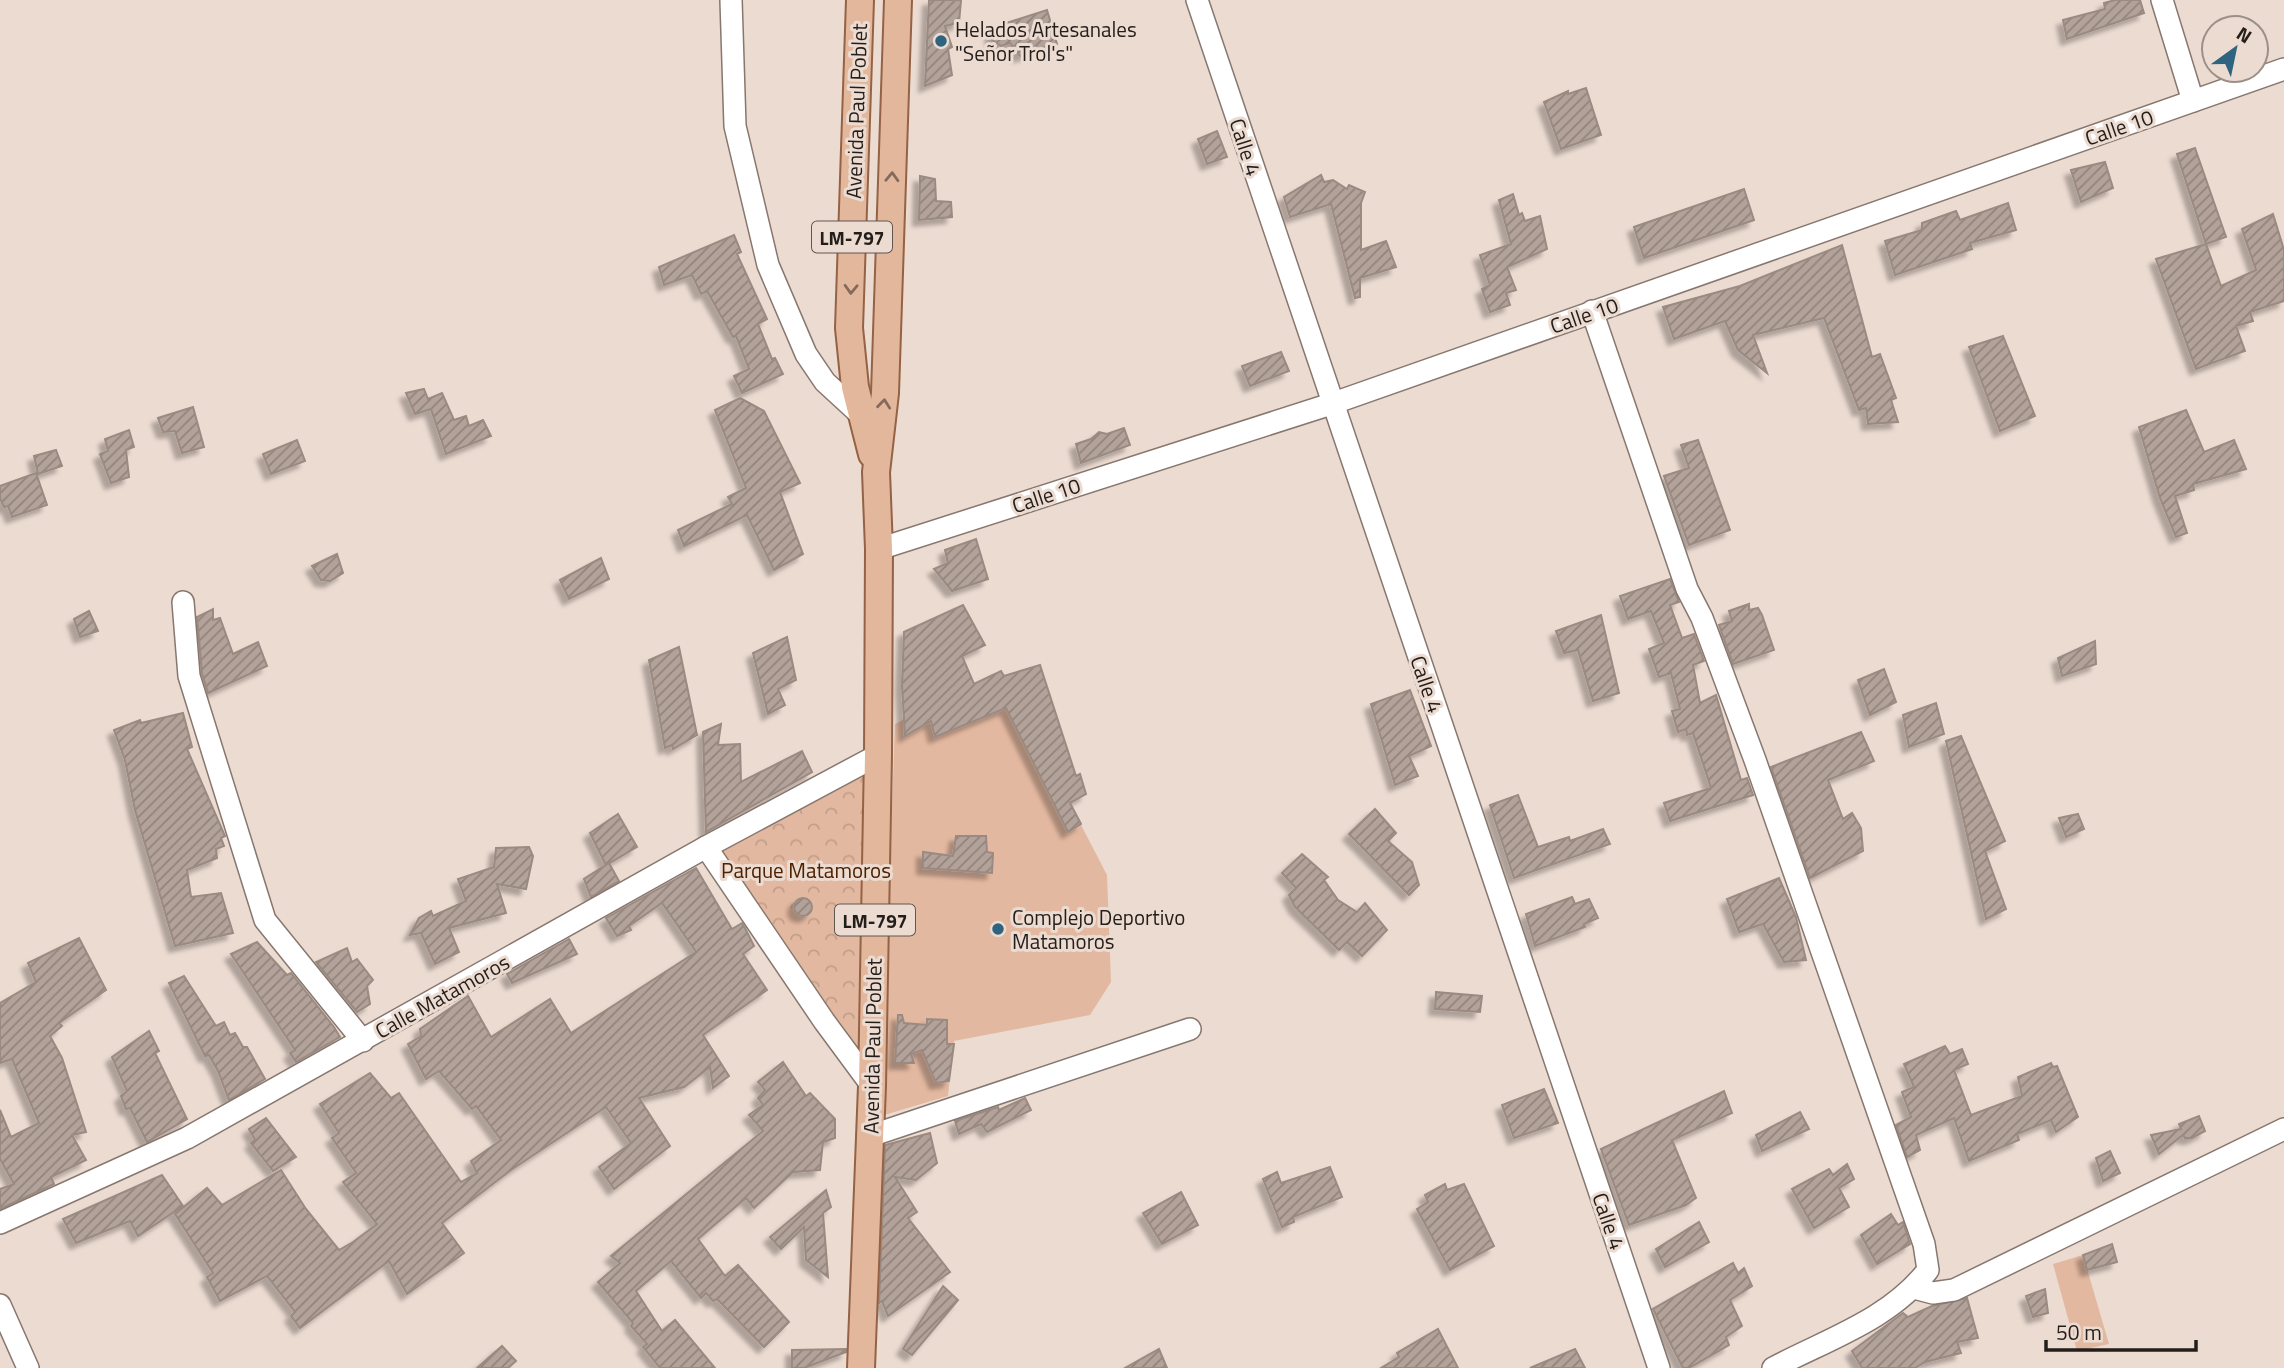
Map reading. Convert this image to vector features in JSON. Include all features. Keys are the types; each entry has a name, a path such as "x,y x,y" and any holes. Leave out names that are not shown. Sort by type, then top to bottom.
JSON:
{"main road":[{"name":"Avenida Paul Poblet","path":"860,0 849,328 855,387 876,472"},
{"name":"Avenida Paul Poblet","path":"861,1368 872,1086 878,755 879,549 876,472 885,393 898,0"}],"street":[{"path":"731,0 735,126 768,265 806,354 825,382 862,416"},
{"name":"Calle 4","path":"1197,0 1331,404 1659,1368"},
{"path":"2162,0 2193,101"},
{"name":"Calle 10","path":"879,549 1331,404 2284,69"},
{"path":"1592,312 1687,589 1702,618 1755,760 1924,1244 1928,1270 1914,1288 1851,1331 1773,1368"},
{"path":"183,602 189,676 265,920 363,1041"},
{"name":"Calle Matamoros","path":"0,1223 187,1138 706,847 878,755"},
{"path":"706,847 824,1021 872,1086"},
{"path":"870,1136 1190,1028"},
{"path":"1914,1288 1933,1293 1954,1290 2284,1129"},
{"path":"0,1305 28,1368"}],"green space":[{"name":"Complejo Deportivo Matamoros","path":"1001,671 1107,875 1111,982 1090,1015 954,1041 948,1096 881,1116 895,724"},
{"name":"Parque Matamoros","path":"871,767 861,1054 855,1057 715,846"},
{"path":"2083,1255 2109,1344 2077,1351 2053,1264"}],"building":[{"path":"929,0 961,0 959,23 945,26 952,47 948,49 952,75 925,86"},
{"path":"2140,0 2144,13 2067,39 2063,20 2105,9 2104,3"},
{"path":"1047,10 1057,44 1020,56 1010,43 1001,46 992,40 991,28"},
{"path":"1586,88 1601,135 1561,149 1544,102 1568,91 1568,94"},
{"path":"1217,131 1227,157 1207,164 1198,139"},
{"path":"2195,148 2226,237 2206,244 2177,154"},
{"path":"2105,162 2113,188 2081,202 2071,170"},
{"path":"1321,175 1324,182 1333,180 1347,189 1349,185 1365,192 1361,203 1361,250 1386,241 1396,267 1360,278 1360,297 1355,298 1331,204 1290,217 1284,197"},
{"path":"920,176 935,179 936,201 951,202 952,217 919,220"},
{"path":"1744,189 1754,220 1644,258 1634,227"},
{"path":"1513,194 1519,215 1522,213 1525,221 1540,216 1547,249 1507,267 1516,290 1506,293 1510,305 1490,312 1482,289 1490,285 1480,255 1511,244 1499,200"},
{"path":"2008,203 2016,230 1970,243 1972,249 1895,275 1885,241 1922,230 1922,223 1956,211 1960,220"},
{"path":"2273,214 2284,250 2284,301 2250,312 2253,321 2236,326 2245,351 2196,369 2156,259 2206,244 2221,286 2256,270 2242,229"},
{"path":"734,235 741,252 737,254 767,319 758,324 772,359 775,358 783,374 742,393 734,376 749,369 736,336 733,337 707,291 701,294 692,275 664,285 659,267"},
{"path":"1842,245 1872,357 1880,354 1896,398 1891,400 1898,422 1868,424 1866,408 1859,410 1824,318 1753,335 1767,373 1738,350 1725,321 1674,339 1663,307 1740,286"},
{"path":"2003,336 2035,416 2000,431 1969,347"},
{"path":"1281,352 1289,371 1250,386 1242,366"},
{"path":"424,389 428,399 442,393 454,420 466,416 469,426 483,420 491,436 446,454 431,409 415,414 406,393"},
{"path":"740,398 764,411 800,483 780,492 803,554 774,570 747,515 684,546 678,530 732,504 728,497 746,488 715,410"},
{"path":"193,407 204,447 182,453 175,431 163,432 158,418"},
{"path":"2186,410 2204,452 2234,440 2246,469 2193,484 2194,490 2175,496 2187,533 2176,537 2160,498 2139,427"},
{"path":"1124,428 1130,445 1081,463 1076,444 1091,439 1099,432 1107,434"},
{"path":"129,430 134,447 126,450 129,477 111,483 100,454 108,451 105,439"},
{"path":"297,440 305,461 271,474 263,454"},
{"path":"1698,440 1730,530 1689,545 1664,476 1689,468 1681,445"},
{"path":"56,450 62,466 38,474 34,456"},
{"path":"36,473 47,505 12,517 8,506 4,507 0,498 0,486"},
{"path":"976,539 988,579 952,591 934,569 948,563 945,550"},
{"path":"337,554 343,573 330,581 321,580 312,566"},
{"path":"601,558 609,579 569,599 560,580"},
{"path":"1670,579 1679,602 1670,605 1682,638 1694,634 1704,661 1693,665 1700,703 1716,695 1741,780 1747,778 1753,795 1670,821 1664,803 1711,788 1693,733 1687,735 1686,729 1678,732 1672,711 1680,709 1671,673 1659,677 1649,649 1664,643 1651,611 1628,619 1620,596"},
{"path":"1749,604 1749,610 1758,608 1762,615 1774,650 1733,664 1719,625 1732,621 1729,611"},
{"path":"963,605 985,645 962,656 974,684 1001,671 1004,676 1040,665 1076,776 1080,774 1086,794 1070,803 1081,824 1068,832 1006,708 935,737 931,721 905,736 902,686 904,632"},
{"path":"213,609 213,620 220,618 233,654 258,642 267,666 208,693 202,673 197,617"},
{"path":"89,611 98,631 80,637 74,619"},
{"path":"1601,615 1619,693 1593,701 1578,650 1564,653 1556,631"},
{"path":"787,637 796,680 778,689 785,705 768,714 753,653"},
{"path":"2095,641 2096,664 2062,676 2058,658"},
{"path":"679,647 697,735 673,749 672,745 665,748 649,660"},
{"path":"1884,669 1896,702 1870,715 1858,680"},
{"path":"1410,690 1431,746 1409,756 1418,776 1395,785 1371,704"},
{"path":"1936,703 1944,734 1909,747 1903,715"},
{"path":"183,713 192,747 187,749 225,836 221,838 224,846 216,849 217,858 187,870 191,897 221,893 233,933 175,946 135,810 125,760 114,730 140,720 141,723"},
{"path":"721,724 718,745 740,744 741,782 802,751 812,772 706,832 703,732"},
{"path":"1861,732 1874,761 1828,780 1843,819 1852,813 1861,828 1863,851 1810,878 1771,767"},
{"path":"1961,736 2005,841 1985,851 2006,909 1986,919 1946,741"},
{"path":"1518,795 1538,847 1569,837 1570,841 1603,829 1610,844 1514,878 1490,805"},
{"path":"1375,809 1396,833 1388,841 1412,862 1419,885 1409,895 1349,834"},
{"path":"618,814 637,847 606,865 590,833"},
{"path":"2078,814 2084,829 2066,837 2059,818"},
{"path":"956,836 986,836 987,852 993,853 992,873 923,868 923,852 953,856"},
{"path":"529,847 533,856 526,889 497,884 506,913 449,928 459,952 435,964 421,933 410,935 419,918 431,911 433,916 466,901 458,879 494,867 496,848"},
{"path":"1302,854 1328,877 1324,880 1338,900 1357,912 1365,903 1387,930 1362,956 1347,942 1339,950 1295,907 1289,895 1296,888 1282,873"},
{"path":"609,863 619,881 591,897 584,879"},
{"path":"696,868 732,929 742,923 745,928 754,946 743,954 767,990 703,1035 729,1076 713,1088 710,1067 684,1087 639,1098 670,1146 614,1189 599,1167 631,1143 606,1107 511,1170 442,1223 464,1253 407,1294 389,1261 300,1328 291,1316 295,1312 267,1276 220,1301 207,1277 213,1273 175,1214 207,1188 222,1205 281,1170 306,1209 339,1250 353,1242 377,1224 343,1182 356,1173 332,1138 339,1133 320,1104 370,1073 391,1098 399,1093 461,1182 477,1173 471,1161 501,1140 476,1106 472,1109 439,1071 426,1079 408,1044 421,1036 420,1029 468,996 491,1037 550,999 571,1033 696,952 662,903 629,926 631,930 617,936 606,918"},
{"path":"1779,878 1796,917 1806,960 1784,962 1763,924 1739,932 1727,899"},
{"path":"1572,897 1575,904 1589,899 1598,918 1584,924 1585,927 1535,946 1526,914"},
{"path":"803,898 809,901 812,907 809,913 803,916 797,913 794,907 797,901"},
{"path":"79,938 106,990 59,1023 62,1026 50,1036 62,1058 86,1132 72,1135 86,1160 51,1177 54,1184 0,1209 0,1189 14,1184 0,1159 0,1110 11,1137 39,1123 12,1059 0,1063 0,1003 36,982 28,963"},
{"path":"569,939 577,954 512,983 507,974"},
{"path":"257,942 287,975 291,973 340,1037 296,1062 290,1053 295,1050 231,954"},
{"path":"347,948 352,962 357,959 373,980 367,986 370,1004 357,1012 316,962"},
{"path":"184,976 216,1026 224,1022 230,1035 235,1033 243,1047 247,1047 265,1079 229,1100 218,1071 209,1055 205,1056 169,983"},
{"path":"1436,992 1482,996 1480,1012 1435,1009"},
{"path":"898,1015 902,1015 904,1023 927,1025 927,1019 947,1020 947,1044 954,1044 949,1081 936,1083 922,1050 911,1054 914,1063 895,1063"},
{"path":"149,1031 159,1051 155,1053 187,1119 147,1142 130,1108 126,1109 121,1096 127,1091 112,1057"},
{"path":"1945,1046 1950,1054 1962,1049 1968,1064 1954,1070 1971,1115 2022,1096 2018,1077 2051,1063 2053,1067 2057,1066 2078,1117 2056,1132 2051,1120 2017,1134 2019,1140 1969,1161 1954,1118 1916,1135 1920,1150 1907,1157 1896,1125 1911,1117 1902,1092 1914,1087 1904,1064"},
{"path":"783,1062 806,1096 810,1093 835,1119 835,1138 823,1142 820,1170 793,1172 754,1208 746,1198 698,1239 725,1276 738,1265 789,1322 764,1347 717,1299 713,1301 706,1293 701,1298 671,1261 636,1291 662,1331 675,1320 715,1368 660,1368 643,1347 647,1344 631,1326 633,1323 598,1282 620,1263 611,1256 763,1131 749,1115 763,1105 758,1098 765,1090 758,1082"},
{"path":"1544,1089 1558,1123 1514,1138 1502,1105"},
{"path":"1724,1091 1732,1113 1672,1140 1696,1198 1686,1205 1629,1225 1601,1149"},
{"path":"1025,1098 1031,1110 987,1132 981,1124 959,1134 955,1121 998,1107 999,1110"},
{"path":"1800,1112 1809,1129 1762,1151 1756,1135"},
{"path":"2199,1116 2205,1131 2192,1138 2185,1138 2183,1135 2159,1154 2151,1135 2181,1129 2179,1124"},
{"path":"266,1118 296,1157 273,1171 251,1143 255,1140 249,1129"},
{"path":"930,1133 937,1163 916,1180 895,1177 917,1212 908,1218 950,1272 888,1316 882,1301 879,1303 885,1145"},
{"path":"2110,1151 2120,1173 2103,1181 2096,1158"},
{"path":"1847,1164 1854,1179 1839,1188 1849,1207 1814,1228 1792,1189 1829,1169 1833,1175"},
{"path":"1330,1167 1342,1197 1293,1217 1294,1222 1282,1227 1263,1179 1277,1172 1281,1183"},
{"path":"162,1175 183,1206 138,1236 130,1221 76,1243 63,1219"},
{"path":"1445,1184 1447,1190 1464,1184 1494,1246 1450,1270 1417,1209 1428,1202 1425,1195"},
{"path":"826,1190 831,1207 823,1213 828,1277 806,1260 804,1227 781,1249 770,1237"},
{"path":"1181,1192 1198,1225 1162,1244 1143,1213"},
{"path":"1891,1214 1898,1225 1903,1222 1910,1244 1877,1264 1861,1235"},
{"path":"1699,1222 1709,1242 1665,1267 1656,1249"},
{"path":"2112,1244 2117,1262 2087,1270 2083,1255"},
{"path":"1733,1263 1738,1273 1744,1268 1752,1286 1730,1300 1742,1326 1726,1337 1729,1345 1689,1368 1683,1368 1653,1309"},
{"path":"943,1286 958,1300 912,1355 903,1349"},
{"path":"2045,1289 2048,1313 2033,1317 2026,1296"},
{"path":"1967,1298 1978,1338 1957,1342 1961,1353 1925,1362 1915,1368 1862,1368 1852,1351 1903,1313 1908,1317 1932,1306"},
{"path":"1438,1329 1458,1368 1381,1368 1399,1357 1397,1353"},
{"path":"502,1346 516,1361 508,1368 477,1368"},
{"path":"846,1349 846,1352 804,1368 792,1368 792,1350"},
{"path":"1159,1349 1167,1368 1125,1368"},
{"path":"1575,1349 1585,1368 1530,1368"}],"place":[{"name":"Helados Artesanales \"Señor Trol's\"","path":"941,41"},
{"name":"Complejo Deportivo Matamoros","path":"998,929"}]}
